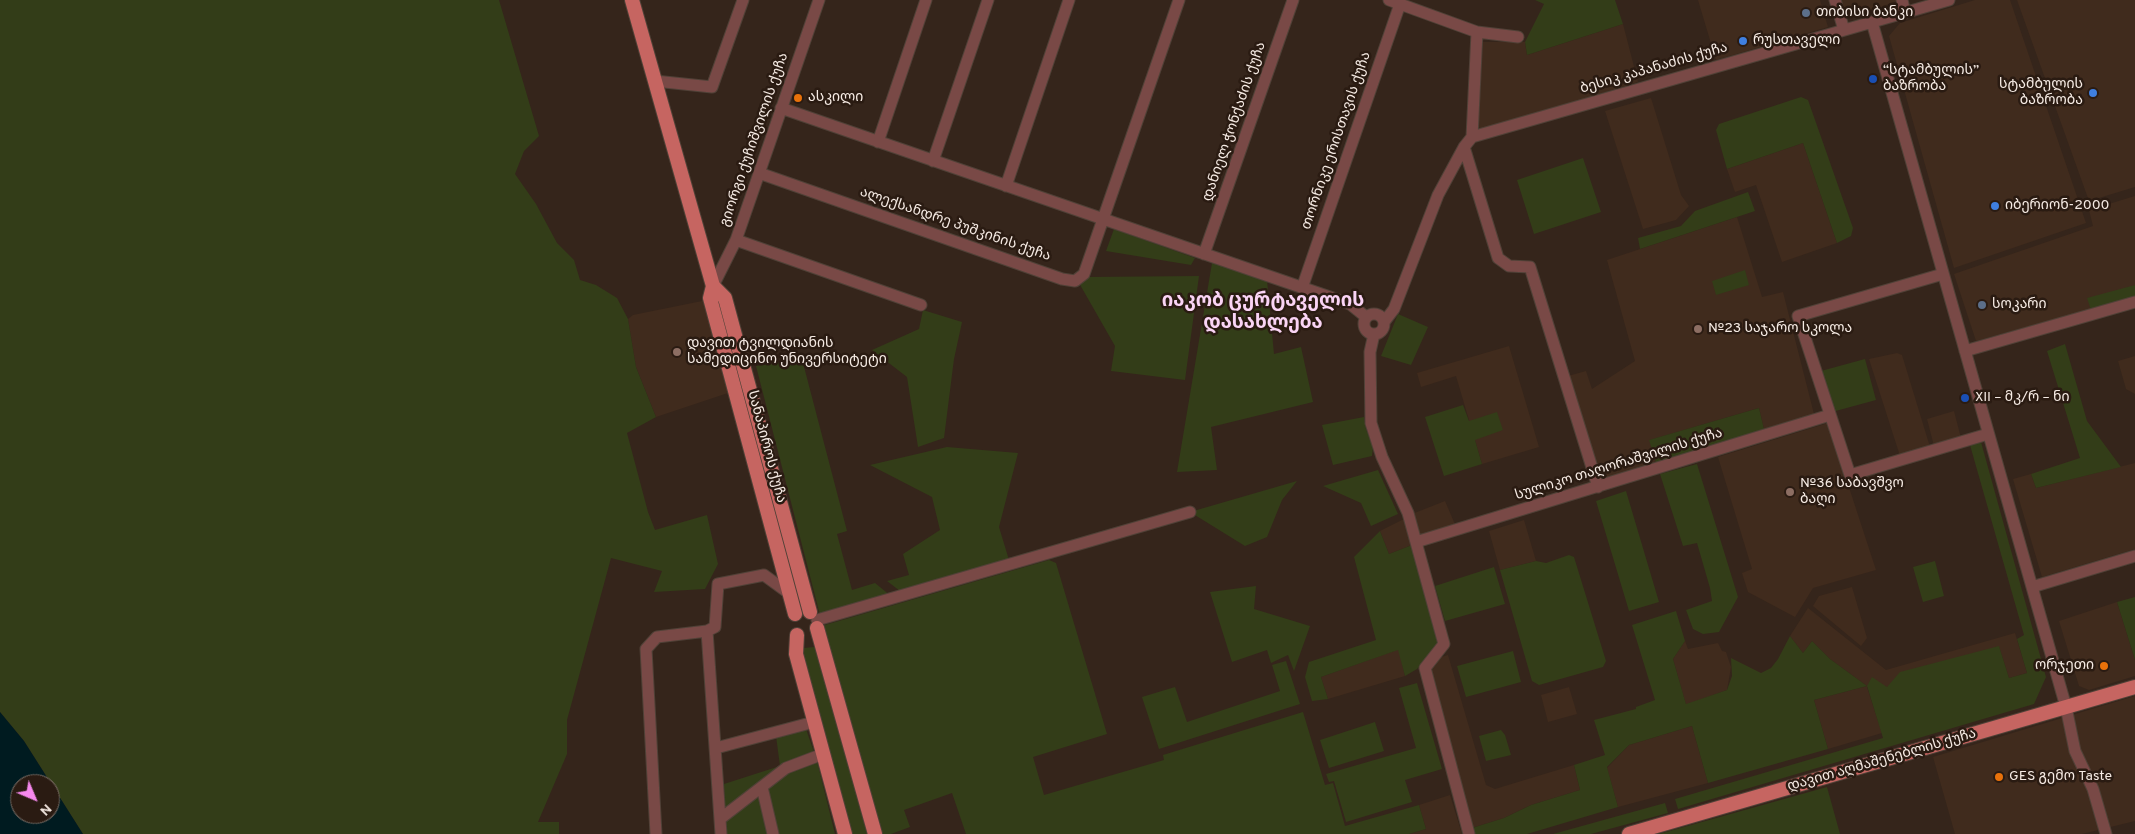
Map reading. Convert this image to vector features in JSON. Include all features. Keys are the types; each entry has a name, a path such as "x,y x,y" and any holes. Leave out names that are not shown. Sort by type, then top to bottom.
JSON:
{"main road":[{"name":"სანაპიროს ქუჩა","path":"632,0 712,286 710,298 796,614"},
{"name":"სანაპიროს ქუჩა","path":"712,286 725,298 875,834"},
{"path":"797,634 804,637 811,636 815,620 800,611 796,614 791,624 797,634 796,654 845,834"},
{"name":"დავით აღმაშენებლის ქუჩა","path":"1629,834 2135,687"}],"street":[{"path":"655,81 712,87 743,0"},
{"name":"გიორგი ქუჩიშვილის ქუჩა","path":"712,286 736,240 819,0"},
{"path":"878,142 926,0"},
{"path":"933,161 988,0"},
{"path":"1006,186 1069,0"},
{"path":"1104,219 1179,0"},
{"name":"დანიელ ჭონქაძის ქუჩა","path":"1204,254 1293,0"},
{"path":"1389,0 1477,32 1518,37"},
{"path":"1835,0 1844,30"},
{"path":"1902,0 1905,13"},
{"name":"ბესიკ კაპანაძის ქუჩა","path":"1472,137 1949,0"},
{"name":"თორნიკე ერისთავის ქუჩა","path":"1302,288 1400,4"},
{"path":"1872,22 2066,707 2075,751 2093,789 2106,834"},
{"path":"1374,334 1382,330 1384,322 1394,309 1438,196 1464,147 1472,137 1477,32"},
{"path":"782,108 1350,304 1366,317"},
{"path":"1464,147 1498,258 1509,266 1530,267 1598,487"},
{"name":"ალექსანდრე პუშკინის ქუჩა","path":"759,173 1062,279 1075,281 1084,274 1104,219"},
{"path":"736,240 921,305"},
{"path":"1943,274 1798,316 1850,475 1988,434"},
{"path":"1965,351 2135,302"},
{"path":"1374,334 1366,330 1364,323 1366,317 1378,314 1384,322"},
{"path":"1374,334 1370,352 1371,423 1382,457 1408,513 1444,644 1425,668 1469,834"},
{"name":"სულიკო თაღორაშვილის ქუჩა","path":"1416,542 1830,415"},
{"path":"815,620 1190,512"},
{"path":"2032,587 2135,556"},
{"path":"656,834 646,649 656,637 706,632 715,627 718,584 764,575 790,594"},
{"path":"706,632 721,834"},
{"path":"716,748 814,722"},
{"path":"720,819 786,768 823,754"},
{"path":"762,787 773,834"}],"shaded area":[{"name":"რუსთაველი","path":"1698,0 1820,0 1828,27 1716,60"},
{"path":"1838,0 1896,0 1850,18 1842,17"},
{"path":"1975,0 2010,0 2086,223 1954,268 1889,36 1900,23"},
{"name":"სტამბულის ბაზრობა","path":"2017,0 2135,0 2135,187 2089,201"},
{"path":"1623,24 1638,82 1478,132 1483,42 1525,42 1527,55"},
{"path":"1651,98 1681,195 1689,206 1676,220 1643,229 1605,111"},
{"path":"1803,143 1837,243 1782,262 1756,185 1735,192 1727,169"},
{"path":"2135,196 2135,297 1976,341 1954,274 2093,226 2089,210"},
{"name":"№23 საჯარო სკოლა","path":"1737,217 1762,297 1783,292 1814,414 1764,429 1759,408 1650,440 1656,463 1600,480 1568,376 1586,371 1592,389 1635,361 1607,260"},
{"name":"დავით ტვილდიანის სამედიცინო უნივერსიტეტი","path":"707,300 731,392 656,417 636,367 628,319 633,315"},
{"path":"1509,346 1539,447 1482,464 1456,376 1421,387 1417,373"},
{"path":"1897,353 1902,355 1930,447 1900,456 1869,359"},
{"path":"2135,356 2135,394 2126,389 2118,361"},
{"path":"1954,411 1961,438 1934,446 1927,419"},
{"name":"№36 საბავშვო ბაღი","path":"1828,423 1876,570 1813,588 1795,617 1748,592 1742,573 1752,569 1718,457"},
{"path":"2135,463 2135,549 2042,577 2013,479 2031,474 2036,488"},
{"path":"1445,501 1457,529 1419,540 1412,514"},
{"path":"1404,519 1412,545 1389,554 1380,531"},
{"path":"1524,520 1536,561 1500,570 1489,531"},
{"path":"1852,587 1867,638 1861,646 1813,606 1819,596"},
{"path":"2117,602 2135,660 2135,676 2089,690 2079,686 2059,621"},
{"path":"1808,608 1886,670 2015,633 2027,673 2009,678 1999,647 1887,687 1867,687 1882,733 1828,749 1814,700 1867,686 1830,659 1812,641 1803,653 1790,636"},
{"path":"1685,641 1688,649 1718,643 1722,651 1726,652 1731,667 1727,690 1686,705 1673,659"},
{"path":"1399,649 1405,676 1328,699 1321,677"},
{"path":"1448,655 1486,785 1495,789 1574,765 1580,790 1531,805 1504,818 1472,828 1429,666 1435,659"},
{"path":"1569,687 1577,714 1548,722 1541,695"},
{"path":"2135,696 2135,821 2082,834 1955,834 1933,757"},
{"path":"1692,726 1708,783 1618,807 1607,768 1629,745"},
{"path":"1450,795 1462,834 1409,834 1426,829 1419,805"}],"green space":[{"path":"0,0 499,0 539,136 524,151 515,174 536,204 557,243 574,260 580,280 596,285 617,298 628,319 636,367 656,417 627,433 648,512 655,530 707,515 718,564 705,589 654,592 662,571 611,558 567,720 567,754 538,822 559,822 559,834 83,834 60,798 60,774 45,774 24,741 0,712"},
{"path":"1535,0 1615,0 1623,24 1527,55 1525,42 1544,4"},
{"path":"1801,97 1808,100 1853,228 1851,236 1837,243 1803,143 1727,169 1716,130 1719,124"},
{"path":"1583,158 1601,212 1534,234 1517,180"},
{"path":"1748,192 1755,211 1640,249 1638,238 1681,226 1695,211"},
{"path":"1114,229 1195,258 1191,265 1106,251"},
{"path":"1215,261 1267,280 1274,354 1301,347 1313,402 1211,427 1217,470 1177,472 1212,263"},
{"path":"1745,270 1749,285 1716,295 1712,281"},
{"path":"1199,276 1185,380 1111,371 1115,346 1079,283 1088,277"},
{"path":"2135,285 2135,297 2091,310 2087,298"},
{"path":"923,310 962,322 954,359 944,438 918,447 907,377 872,350 919,329"},
{"path":"1398,314 1428,327 1411,365 1381,356"},
{"path":"2065,344 2087,421 2121,467 2036,488 2031,474 2080,458 2047,351"},
{"path":"802,359 847,531 837,534 852,590 875,583 891,596 820,615 756,366"},
{"path":"1865,359 1876,400 1832,412 1821,371"},
{"path":"1463,405 1469,421 1497,412 1503,430 1475,440 1482,464 1444,476 1425,417"},
{"path":"1759,408 1764,429 1656,463 1649,440"},
{"path":"1364,417 1366,429 1373,447 1372,456 1333,465 1322,425"},
{"path":"1981,442 2046,677 2034,704 1678,809 1675,799 1883,738 1867,686 1872,677 1887,687 1900,672 1999,646 2009,678 2027,673 2017,639 2024,635 1970,445"},
{"path":"947,447 1018,453 999,527 1009,560 900,591 887,581 909,575 903,554 940,530 932,497 870,465"},
{"path":"1697,464 1738,597 1719,632 1703,634 1693,629 1686,610 1712,601 1710,588 1697,543 1683,546 1660,474"},
{"path":"1378,470 1398,514 1371,526 1361,503 1323,486"},
{"path":"1297,481 1282,500 1267,537 1245,546 1190,512"},
{"path":"1626,491 1659,602 1629,611 1596,501"},
{"path":"1380,531 1389,554 1412,545 1438,645 1417,669 1405,676 1398,650 1321,677 1328,699 1312,701 1305,677 1309,662 1376,640 1354,557"},
{"path":"1569,555 1574,557 1606,661 1603,667 1539,685 1532,681 1500,570 1536,561 1546,563"},
{"path":"1049,560 1056,563 1107,734 1033,757 1044,795 1164,760 1163,755 1303,712 1325,785 1333,783 1345,826 1419,805 1426,829 1409,834 966,834 952,793 904,810 910,827 891,834 883,834 822,629 825,625"},
{"path":"1935,561 1944,596 1923,602 1913,567"},
{"path":"1494,567 1505,604 1445,621 1435,586"},
{"path":"1256,586 1254,609 1310,626 1294,671 1288,655 1271,663 1267,650 1232,662 1210,592"},
{"path":"2135,597 2135,660 2117,602"},
{"path":"1676,611 1685,641 1673,659 1686,704 1727,690 1732,676 1731,658 1761,673 1771,668 1790,636 1803,653 1812,641 1830,659 1867,686 1814,700 1828,749 1708,783 1692,726 1629,745 1607,767 1618,807 1527,834 1474,834 1472,828 1504,818 1531,805 1580,790 1574,765 1605,755 1594,720 1636,709 1636,707 1655,700 1632,625"},
{"path":"814,647 817,649 867,834 851,834 802,652 804,648"},
{"path":"1513,651 1521,682 1466,697 1457,666"},
{"path":"1286,661 1300,704 1159,749 1142,697 1175,687 1187,722 1280,691 1272,665"},
{"path":"1417,683 1442,769 1405,780 1412,802 1346,822 1334,781 1329,782 1326,774 1416,748 1399,688"},
{"path":"1375,722 1384,751 1329,768 1320,740"},
{"path":"806,729 815,755 725,809 724,784 780,766 776,736"},
{"path":"1501,730 1505,735 1511,755 1486,761 1479,736"},
{"path":"817,761 835,834 774,834 764,790 785,773"},
{"path":"1827,787 1840,834 1659,834"},
{"path":"761,790 770,834 721,834 721,821"},
{"path":"1665,803 1668,813 1591,834 1553,834"}],"water":[{"path":"0,712 24,741 45,774 10,774 10,824 60,824 60,798 83,834 0,834"}],"place":[{"name":"თიბისი ბანკი","path":"1806,13"},
{"name":"რუსთაველი","path":"1743,41"},
{"name":"“სტამბულის” ბაზრობა","path":"1873,79"},
{"name":"სტამბულის ბაზრობა","path":"2093,93"},
{"name":"ასკილი","path":"798,98"},
{"name":"იბერიონ-2000","path":"1995,206"},
{"name":"სოკარი","path":"1982,305"},
{"name":"№23 საჯარო სკოლა","path":"1698,329"},
{"name":"დავით ტვილდიანის სამედიცინო უნივერსიტეტი","path":"677,352"},
{"name":"XII – მკ/რ – ნი","path":"1965,398"},
{"name":"№36 საბავშვო ბაღი","path":"1790,492"},
{"name":"ორჯეთი","path":"2104,666"},
{"name":"GES გემო Taste","path":"1999,777"}],"district":[{"name":"იაკობ ცურტაველის დასახლება","path":"1263,313"}]}
